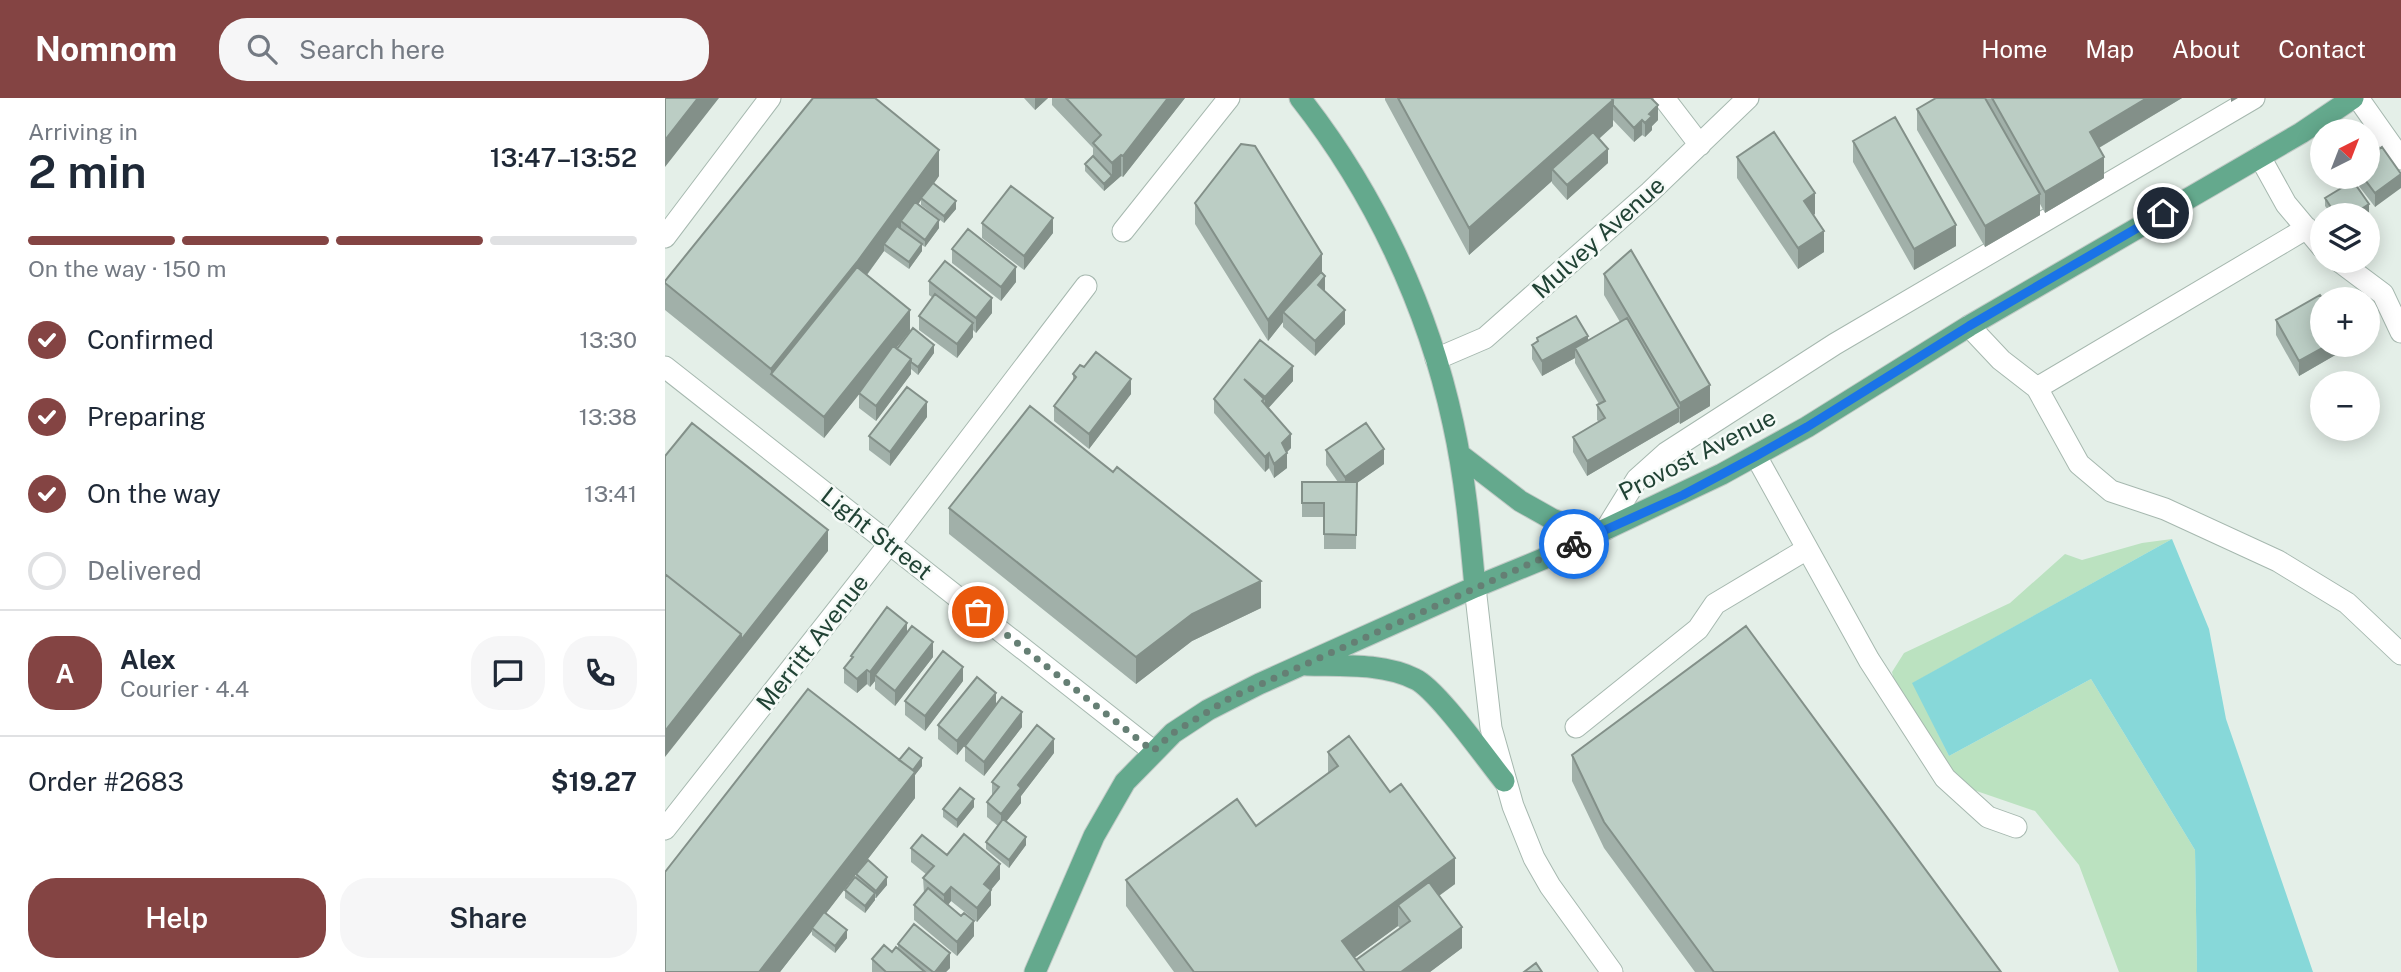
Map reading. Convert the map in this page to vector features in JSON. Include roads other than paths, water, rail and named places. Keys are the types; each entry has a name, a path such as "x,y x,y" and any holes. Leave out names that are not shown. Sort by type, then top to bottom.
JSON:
{"main road":[{"path":"1300,98 1344,161 1380,225 1412,292 1436,359 1459,454 1475,587"},
{"name":"Provost Avenue","path":"1035,972 1094,836 1125,782 1173,733 1209,710 1302,664 1683,495 1756,456 1969,326 2260,157 2344,100"},
{"path":"1459,454 1502,489 1534,510 1599,532"},
{"path":"1302,664 1383,669 1417,679 1436,696 1504,781"}],"street":[{"path":"665,237 770,98"},
{"path":"1123,231 1229,98"},
{"path":"1664,98 1700,145"},
{"name":"Mulvey Avenue","path":"1436,359 1485,338 1650,192 1748,98"},
{"path":"1599,532 1637,480 1666,453 1835,344 2254,98"},
{"path":"2344,100 2401,159"},
{"path":"2260,157 2286,204 2310,232"},
{"path":"2037,388 2307,228"},
{"path":"2355,273 2383,294 2401,332"},
{"name":"Merritt Avenue","path":"665,829 890,543 1086,286"},
{"path":"1969,326 2001,360 2037,388 2079,464 2111,491 2165,509 2278,561 2347,603 2401,654"},
{"name":"Light Street","path":"665,367 1153,751"},
{"path":"1756,456 1868,660 1945,778 1988,817 2016,827"},
{"path":"1576,727 1697,629 1715,604 1807,549"},
{"path":"1475,587 1490,729 1504,781 1534,858 1566,909 1612,972"}],"water":[{"path":"2172,539 2209,629 2226,719 2313,972 2197,972 2195,850 2091,679 1949,756 1912,683"}]}
